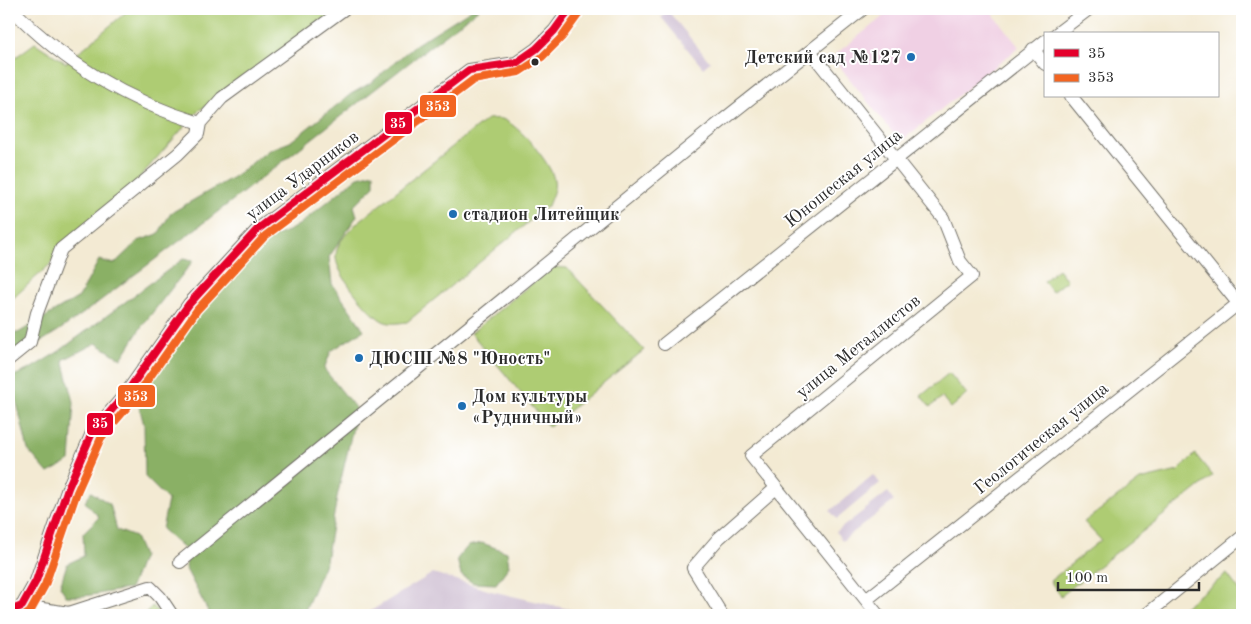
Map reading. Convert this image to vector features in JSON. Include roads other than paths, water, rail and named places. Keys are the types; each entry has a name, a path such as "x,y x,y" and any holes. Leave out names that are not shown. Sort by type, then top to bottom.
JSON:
{"street":[{"path":"12,9 34,31 88,74 156,109 200,123"},
{"path":"9,359 30,342 37,314 61,249 178,154 198,134 200,123 222,98 344,9"},
{"name":"улица Ударников","path":"22,606 36,581 68,488 92,433 127,392 189,304 258,229 469,70 516,64 548,37 570,9"},
{"path":"180,562 863,9"},
{"path":"1059,32 1089,9"},
{"name":"Юношеская улица","path":"664,344 1032,49 1044,42"},
{"path":"1032,49 1044,63"},
{"path":"810,50 896,158"},
{"path":"1073,98 1240,305"},
{"name":"улица Металлистов","path":"776,488 751,456 972,276 960,260 943,218 896,158"},
{"name":"Геологическая улица","path":"866,600 1240,305"},
{"path":"722,615 693,568 720,538 776,488 878,615"},
{"path":"1146,615 1242,537"},
{"path":"9,611 22,606 69,613 150,587 160,597 172,615"}],"place":[{"name":"Детский сад №127","path":"911,57"},
{"name":"стадион Литейщик","path":"453,214"},
{"name":"ДЮСШ №8 \"Юность\"","path":"359,358"},
{"name":"Дом культуры «Рудничный»","path":"462,406"}]}
